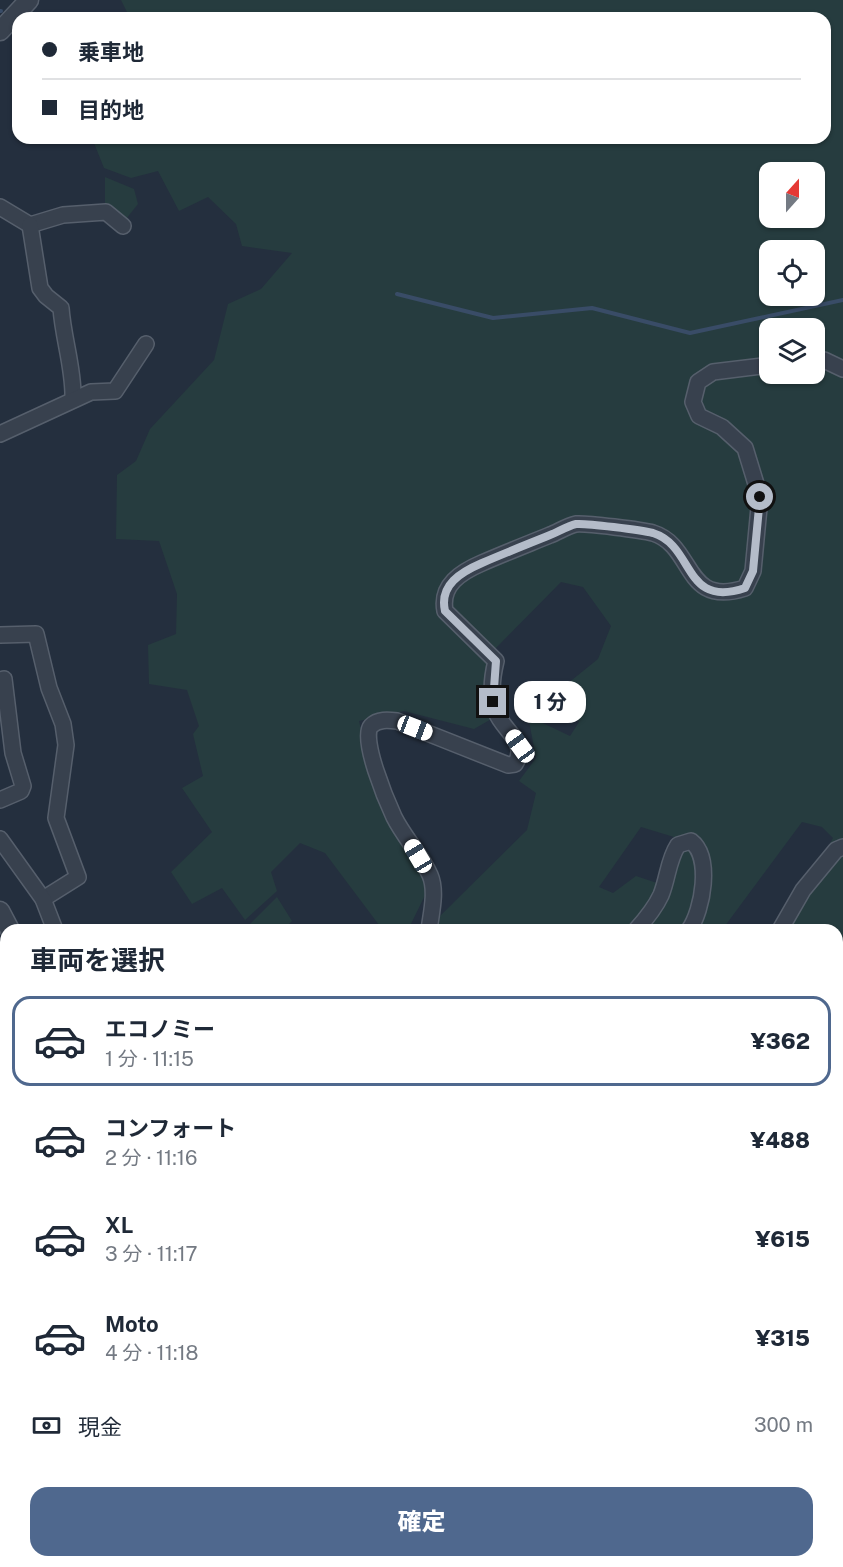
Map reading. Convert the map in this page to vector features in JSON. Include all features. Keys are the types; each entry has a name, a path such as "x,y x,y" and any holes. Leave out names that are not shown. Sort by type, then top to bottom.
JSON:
{"street":[{"path":"18,12 29,0"},
{"path":"0,32 12,19"},
{"path":"0,207 30,225 63,215 106,212 123,226"},
{"path":"30,225 40,288 45,296 60,308 63,338 74,381 73,399"},
{"path":"0,434 91,392 116,391 146,344"},
{"path":"825,360 843,369"},
{"path":"430,924 433,890 431,876 394,816 370,753 366,737 370,727 382,720 397,721 508,765 516,764 520,756 520,746 496,714 493,702 496,661 445,611 442,600 451,581 472,567 576,524 653,533 668,541 697,583 715,592 731,593 745,588 753,571 760,497 745,448 722,427 699,416 693,402 698,382 713,372 759,366"},
{"path":"0,635 36,634 49,688 63,724 66,745 56,818 78,877 43,899"},
{"path":"0,680 4,679 13,753 23,786 21,791 0,800"},
{"path":"0,839 43,899 53,924"},
{"path":"641,924 654,909 662,893 672,854 678,845 691,842 699,847 703,857 702,897 693,924"},
{"path":"783,924 802,890 836,850 843,847"},
{"path":"0,910 7,924"}],"green space":[{"path":"121,0 843,0 843,924 787,924 833,838 822,827 802,822 726,924 438,924 438,918 527,830 536,793 519,781 536,758 528,716 570,736 579,722 562,688 598,659 611,626 583,587 561,582 492,652 507,710 474,729 404,711 359,721 378,800 429,887 411,924 378,924 325,853 300,843 271,872 277,891 245,920 222,888 192,904 171,872 212,832 182,788 203,776 193,734 199,726 187,690 149,684 148,645 176,634 177,594 159,541 116,539 117,475 136,461 150,429 214,360 228,304 261,289 292,253 242,246 236,224 208,197 179,211 158,171 131,178 104,168 94,144 831,144 831,12 127,12","holes":["641,827 674,837 663,885 636,876 613,893 599,887"]},
{"path":"105,177 134,189 138,204 126,219 105,209"},
{"path":"277,897 292,921 289,924 250,924"}],"waterway":[{"path":"397,294 493,318 592,308 690,333 843,300"}],"route":[{"path":"493,702 493,674 496,661 445,611 442,600 451,581 472,567 576,524 653,533 668,541 697,583 715,592 731,593 745,588 753,571 760,497"}]}
